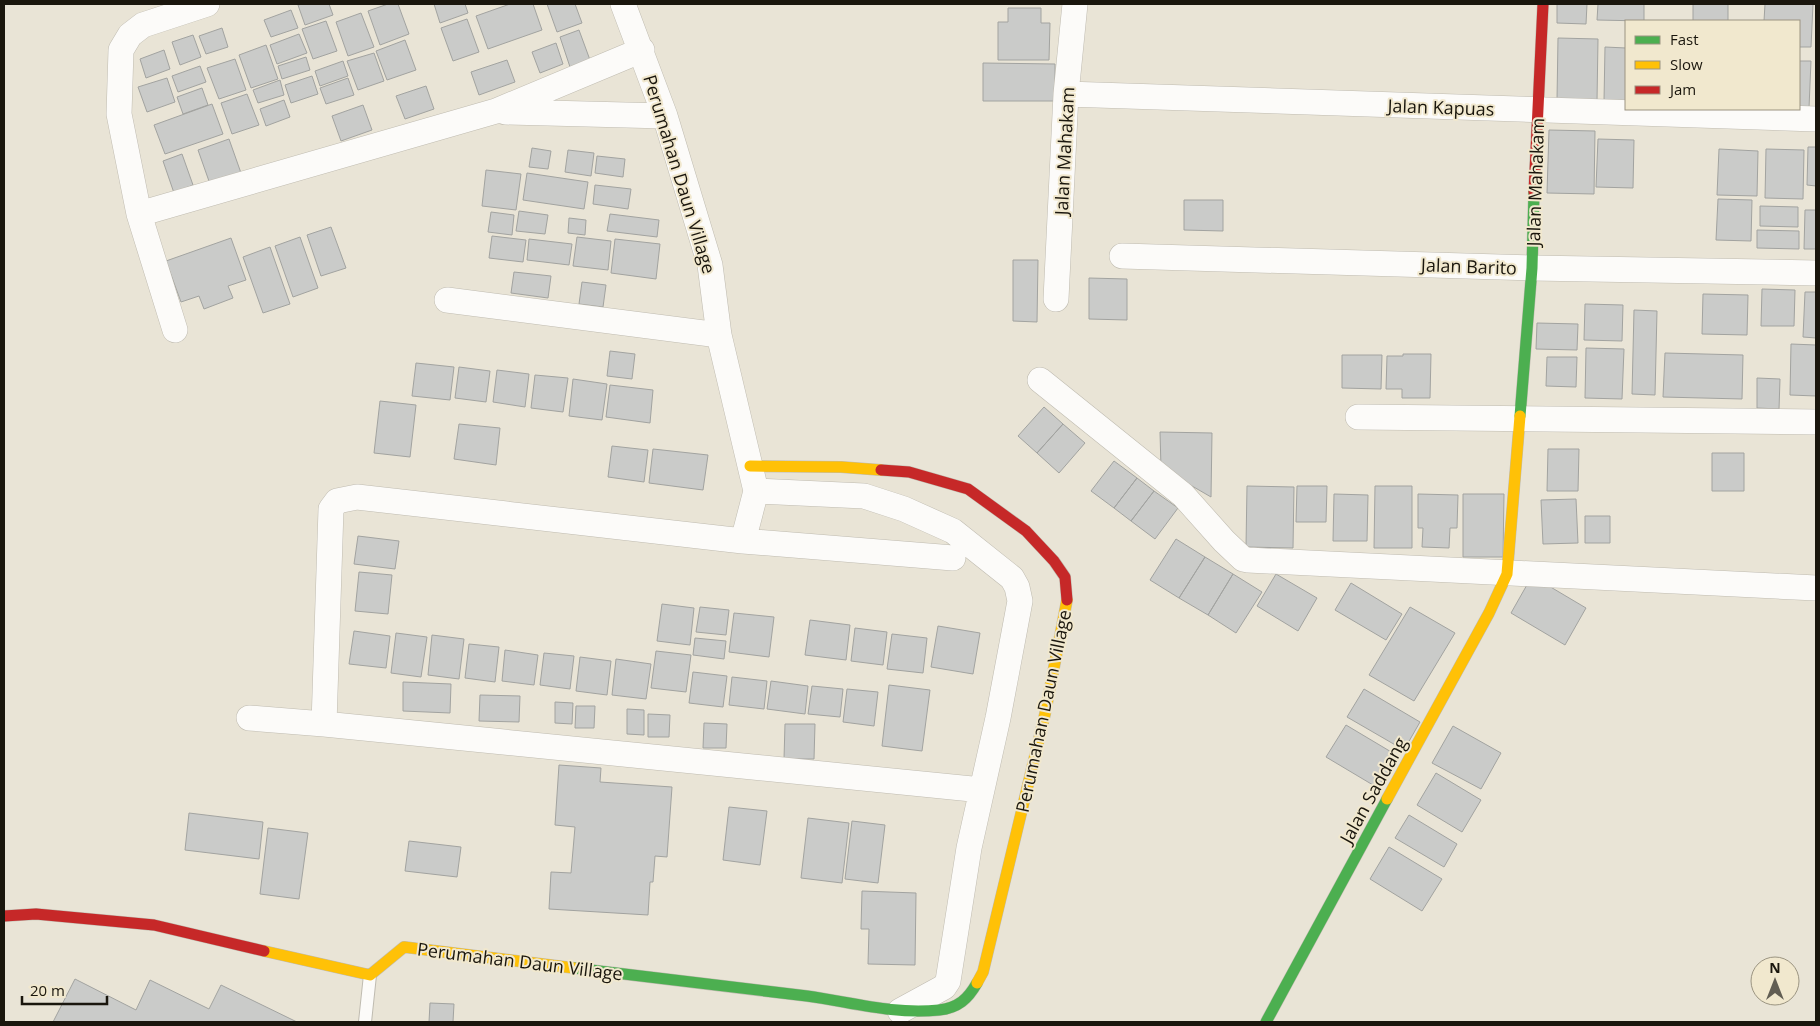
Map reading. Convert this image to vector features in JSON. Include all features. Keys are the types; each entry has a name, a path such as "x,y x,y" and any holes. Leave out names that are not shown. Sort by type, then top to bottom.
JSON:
{"street":[{"path":"175,330 139,214 119,114 121,50 130,35 143,25 207,4"},
{"name":"Perumahan Daun Village","path":"623,4 642,50 665,116 710,265 719,335 756,492"},
{"name":"Jalan Mahakam","path":"1056,299 1066,94 1075,4"},
{"name":"Jalan Mahakam","path":"1507,574 1532,268 1537,111 1543,4"},
{"path":"139,214 496,112 642,50"},
{"name":"Jalan Kapuas","path":"1066,94 1816,119"},
{"path":"496,112 665,116"},
{"name":"Jalan Barito","path":"1122,256 1532,268 1816,273"},
{"path":"447,300 719,335"},
{"path":"1040,380 1183,495 1243,559 1507,574 1816,588"},
{"path":"1358,416 1816,422"},
{"name":"Perumahan Daun Village","path":"370,975 404,947 809,996 900,1011 953,1006 968,998 983,972 1046,714 1067,600 1065,577 1054,561 1026,531 968,489 909,472 841,467 750,466"},
{"path":"743,541 756,492 864,496 904,509 953,531 1012,578 1017,587 1020,601 969,848 948,981 940,1007"},
{"path":"324,724 331,509 336,501 357,497 743,541 953,558"},
{"name":"Jalan Saddang","path":"1266,1022 1484,622 1507,574"},
{"path":"249,718 982,790"},
{"path":"4,916 36,914 154,925 370,975"}],"lane":[{"path":"365,1022 370,975"}],"building":[{"path":"329,4 333,15 305,25 298,5"},
{"path":"388,4 398,4 409,34 380,45 368,11"},
{"path":"434,4 465,4 468,13 440,23"},
{"path":"510,4 533,4 542,30 488,49 476,16"},
{"path":"547,4 575,4 582,23 557,32"},
{"path":"1557,4 1587,4 1586,24 1557,23"},
{"path":"1598,4 1644,4 1644,20 1597,20"},
{"path":"1693,4 1728,4 1728,20 1693,20"},
{"path":"1765,4 1813,4 1811,47 1800,47 1800,20 1764,20"},
{"path":"1008,8 1041,8 1041,23 1050,23 1049,60 998,60 998,22 1008,22"},
{"path":"291,10 298,28 271,37 264,20"},
{"path":"361,13 374,47 348,56 336,22"},
{"path":"467,19 479,52 453,61 441,28"},
{"path":"326,21 337,51 313,59 302,29"},
{"path":"222,28 228,47 206,54 199,36"},
{"path":"579,30 590,60 570,67 560,37"},
{"path":"299,34 307,53 277,64 270,45"},
{"path":"193,35 201,57 180,65 172,42"},
{"path":"1558,38 1598,39 1597,101 1557,100"},
{"path":"405,40 416,70 387,80 376,51"},
{"path":"556,43 563,64 540,73 532,52"},
{"path":"266,45 278,79 251,88 239,55"},
{"path":"1605,47 1625,48 1625,101 1604,101"},
{"path":"164,50 170,69 146,78 140,59"},
{"path":"374,53 384,81 358,90 347,61"},
{"path":"306,57 310,70 282,79 278,66"},
{"path":"235,59 246,90 219,99 207,68"},
{"path":"507,60 515,82 479,95 471,72"},
{"path":"343,61 348,76 320,86 315,71"},
{"path":"1800,61 1811,61 1809,108 1800,107"},
{"path":"983,63 1055,64 1055,101 983,101"},
{"path":"200,66 206,82 178,92 172,76"},
{"path":"312,76 318,94 291,103 285,85"},
{"path":"167,78 175,102 147,112 138,87"},
{"path":"348,78 354,95 326,104 320,88"},
{"path":"280,80 284,95 258,103 253,90"},
{"path":"426,86 434,109 405,119 396,96"},
{"path":"202,88 208,105 183,114 177,97"},
{"path":"247,94 259,125 232,134 221,103"},
{"path":"284,100 290,117 266,126 260,109"},
{"path":"212,104 223,134 165,154 154,125"},
{"path":"363,105 372,130 341,141 332,116"},
{"path":"1549,130 1595,131 1594,194 1547,193"},
{"path":"229,139 241,173 210,184 198,150"},
{"path":"1598,139 1634,140 1633,188 1596,187"},
{"path":"1808,147 1816,147 1816,186 1807,185"},
{"path":"532,148 551,151 548,169 529,167"},
{"path":"1719,149 1758,151 1757,196 1717,195"},
{"path":"1766,149 1804,150 1803,199 1765,198"},
{"path":"568,150 594,153 591,176 565,172"},
{"path":"182,154 193,185 174,193 163,161"},
{"path":"597,156 625,159 623,177 595,173"},
{"path":"486,170 521,174 516,210 482,206"},
{"path":"527,173 588,182 584,209 523,200"},
{"path":"595,185 631,189 628,209 593,204"},
{"path":"1718,199 1752,200 1751,241 1716,240"},
{"path":"1184,200 1223,200 1223,231 1184,230"},
{"path":"1760,206 1798,207 1798,227 1760,226"},
{"path":"1805,210 1816,210 1816,249 1804,249"},
{"path":"519,211 548,215 545,234 516,231"},
{"path":"491,212 514,215 512,235 488,232"},
{"path":"610,214 659,220 657,237 607,231"},
{"path":"569,218 586,220 585,235 568,233"},
{"path":"331,227 346,268 321,276 307,235"},
{"path":"1757,230 1799,231 1799,249 1757,248"},
{"path":"492,236 526,240 523,262 489,258"},
{"path":"300,237 318,288 293,297 275,246"},
{"path":"577,237 611,241 608,270 573,266"},
{"path":"231,238 246,280 228,286 233,298 204,309 199,296 181,302 166,261"},
{"path":"529,239 572,244 569,265 527,260"},
{"path":"615,239 660,244 656,279 611,273"},
{"path":"270,247 290,304 263,313 243,257"},
{"path":"1013,260 1038,260 1037,322 1013,321"},
{"path":"514,272 551,276 548,298 511,293"},
{"path":"1089,278 1127,279 1127,320 1089,319"},
{"path":"582,282 606,285 603,307 579,304"},
{"path":"1762,289 1795,290 1794,326 1761,326"},
{"path":"1805,292 1816,292 1816,338 1803,337"},
{"path":"1703,294 1748,295 1747,335 1702,334"},
{"path":"1585,304 1623,305 1622,341 1584,340"},
{"path":"1634,310 1657,311 1655,395 1632,394"},
{"path":"1537,323 1578,324 1577,350 1536,349"},
{"path":"1791,344 1816,345 1816,396 1790,395"},
{"path":"1586,348 1624,349 1622,399 1585,398"},
{"path":"610,351 635,354 632,379 607,376"},
{"path":"1665,353 1743,355 1742,399 1663,397"},
{"path":"1403,354 1431,354 1430,398 1402,398 1402,389 1386,389 1387,356 1403,356"},
{"path":"1342,355 1382,355 1381,389 1342,388"},
{"path":"1547,357 1577,357 1576,387 1546,386"},
{"path":"416,363 454,367 450,400 412,396"},
{"path":"459,367 490,371 486,402 455,398"},
{"path":"497,370 529,374 525,407 493,402"},
{"path":"535,375 568,378 563,412 531,408"},
{"path":"1757,378 1780,379 1779,409 1757,408"},
{"path":"573,379 607,384 602,420 569,416"},
{"path":"610,385 653,390 650,423 606,417"},
{"path":"380,401 416,405 410,457 374,453"},
{"path":"1044,407 1063,424 1037,453 1018,436"},
{"path":"459,424 500,428 496,465 454,459"},
{"path":"1063,424 1085,443 1059,473 1037,453"},
{"path":"1160,432 1212,433 1211,497 1161,468"},
{"path":"612,446 648,450 644,482 608,477"},
{"path":"653,449 708,455 703,490 649,483"},
{"path":"1548,449 1579,449 1578,491 1547,491"},
{"path":"1712,453 1744,453 1744,491 1712,491"},
{"path":"1114,461 1137,478 1114,508 1091,491"},
{"path":"1137,478 1154,491 1131,521 1114,508"},
{"path":"1247,486 1294,487 1293,548 1246,547"},
{"path":"1297,486 1327,486 1326,522 1296,522"},
{"path":"1375,486 1412,486 1412,548 1374,548"},
{"path":"1154,491 1178,508 1155,539 1131,521"},
{"path":"1334,494 1368,495 1367,541 1333,541"},
{"path":"1418,494 1458,495 1457,528 1450,528 1449,548 1422,547 1423,528 1418,528"},
{"path":"1463,494 1504,494 1503,557 1463,557"},
{"path":"1576,499 1578,543 1543,544 1541,500"},
{"path":"1585,516 1610,516 1610,543 1585,543"},
{"path":"358,536 399,541 395,569 354,564"},
{"path":"1176,539 1205,557 1179,598 1150,580"},
{"path":"1205,557 1233,574 1208,615 1179,598"},
{"path":"359,572 392,575 388,614 355,611"},
{"path":"1233,574 1262,592 1236,633 1208,615"},
{"path":"1276,574 1317,598 1298,631 1257,606"},
{"path":"1532,576 1586,608 1565,645 1511,613"},
{"path":"1351,583 1402,614 1386,640 1335,610"},
{"path":"662,604 694,608 690,645 657,641"},
{"path":"700,607 729,610 726,635 696,632"},
{"path":"1410,607 1455,633 1414,701 1369,675"},
{"path":"734,613 774,617 769,657 729,652"},
{"path":"810,620 850,625 846,660 805,655"},
{"path":"938,626 980,633 973,674 931,667"},
{"path":"855,628 887,632 883,665 851,661"},
{"path":"354,631 390,636 386,668 349,664"},
{"path":"396,633 427,637 421,677 391,673"},
{"path":"892,634 927,638 923,673 887,669"},
{"path":"432,635 464,639 459,679 428,675"},
{"path":"695,638 726,641 724,659 693,655"},
{"path":"469,644 499,647 495,682 465,678"},
{"path":"505,650 538,655 534,685 502,681"},
{"path":"656,651 691,655 686,692 651,688"},
{"path":"544,653 574,656 570,689 540,685"},
{"path":"580,657 611,661 607,695 576,691"},
{"path":"616,659 651,664 646,699 612,695"},
{"path":"693,672 727,676 723,707 689,703"},
{"path":"732,677 767,681 764,709 729,705"},
{"path":"771,681 808,686 805,714 767,709"},
{"path":"403,682 451,684 450,713 403,711"},
{"path":"889,685 930,690 922,751 882,746"},
{"path":"812,686 843,689 840,717 808,714"},
{"path":"847,689 878,692 874,726 843,722"},
{"path":"1364,689 1420,722 1404,750 1347,717"},
{"path":"480,695 520,696 519,722 479,721"},
{"path":"555,702 573,703 572,724 555,723"},
{"path":"576,706 595,706 594,728 575,728"},
{"path":"627,709 644,710 644,735 627,734"},
{"path":"648,714 670,715 669,737 648,737"},
{"path":"704,723 727,724 726,748 703,748"},
{"path":"785,724 815,724 814,759 784,759"},
{"path":"1346,725 1398,756 1378,788 1326,757"},
{"path":"1453,726 1501,753 1481,789 1432,763"},
{"path":"559,765 601,768 600,782 672,787 667,857 655,856 653,882 650,882 648,915 549,909 551,872 571,873 575,827 555,825"},
{"path":"1436,773 1481,800 1462,832 1417,805"},
{"path":"729,807 767,811 760,865 723,860"},
{"path":"189,813 263,822 259,859 185,850"},
{"path":"1409,815 1457,844 1444,867 1395,838"},
{"path":"808,818 849,823 842,883 801,878"},
{"path":"852,821 885,825 878,883 845,879"},
{"path":"268,828 308,833 299,899 260,894"},
{"path":"409,841 461,847 457,877 405,871"},
{"path":"1389,847 1442,879 1422,911 1370,879"},
{"path":"862,891 916,893 915,965 868,964 869,929 861,929"},
{"path":"75,979 136,1010 150,980 209,1009 221,985 297,1022 53,1022"},
{"path":"430,1003 454,1004 453,1022 429,1022"}],"traffic: fast":[{"path":"1520,416 1532,268 1534,192"},
{"path":"1266,1022 1387,799"},
{"path":"574,968 807,996 906,1011 939,1010 952,1007 962,1002 977,983"}],"traffic: slow":[{"path":"1387,799 1489,613 1507,574 1520,416"},
{"path":"750,466 841,467 881,470"},
{"path":"977,983 983,972 1045,714 1067,600"},
{"path":"264,951 370,975 404,947 574,968"}],"traffic: jam":[{"path":"1534,192 1543,4"},
{"path":"881,470 909,472 968,489 1026,531 1054,561 1065,577 1067,600"},
{"path":"4,916 36,914 154,925 264,951"}]}
